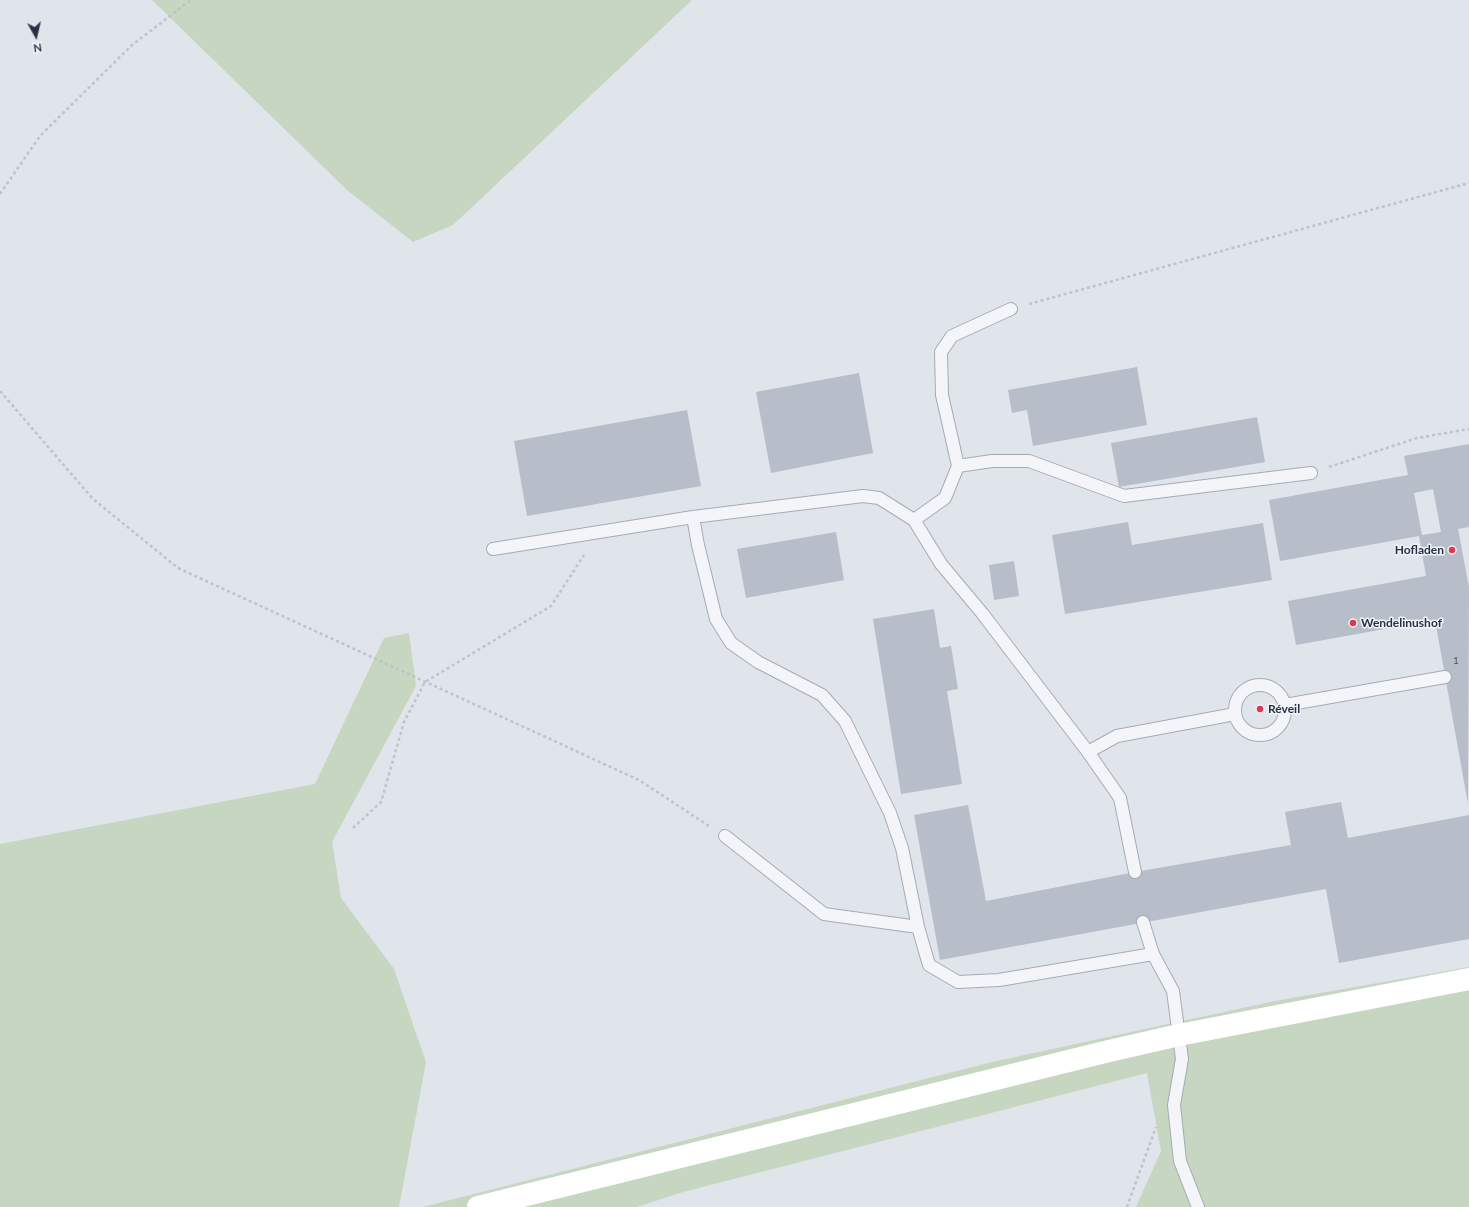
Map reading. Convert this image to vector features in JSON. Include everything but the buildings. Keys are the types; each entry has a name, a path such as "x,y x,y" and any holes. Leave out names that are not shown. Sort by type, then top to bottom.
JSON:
{"street":[{"path":"478,1207 1109,1051 1179,1035 1469,979"}],"lane":[{"path":"914,520 945,498 958,466 942,395 941,352 952,336 1012,309"},
{"path":"958,466 992,461 1029,461 1124,496 1310,473"},
{"path":"493,549 693,518 863,496 879,498 914,520 941,564 982,613 1088,752 1120,798 1135,872"},
{"path":"693,518 716,619 730,643 758,662 822,695 845,721 893,820 902,848 918,926 929,965 958,982 999,980 1153,954"},
{"path":"1285,705 1445,677"},
{"path":"1259,685 1268,686 1275,690 1282,697 1285,705 1285,713 1279,727 1265,735 1256,736 1248,733 1237,722 1234,714 1236,702 1243,691 1259,685"},
{"path":"1088,752 1118,736 1234,714"},
{"path":"725,836 824,914 918,926"},
{"path":"1143,922 1153,954 1173,991 1182,1059 1174,1105 1180,1161 1198,1207"}],"path":[{"path":"0,194 40,136 132,45 191,0"},
{"path":"1012,309 1469,183"},
{"path":"0,391 93,500 178,568 639,780 725,836"},
{"path":"1310,473 1417,438 1469,429"},
{"path":"353,828 381,802 404,722 425,682 551,606 599,532"},
{"path":"1127,1207 1161,1111 1174,1105"}],"green space":[{"path":"152,0 692,0 453,225 413,242 347,190"},
{"path":"409,633 416,686 332,842 341,898 394,969 426,1062 399,1207 0,1207 0,844 315,784 384,638"},
{"path":"1469,967 1469,1207 1136,1207 1161,1151 1147,1073 683,1192 637,1207 423,1207 992,1062 1275,1001"}],"place":[{"name":"Hofladen","path":"1452,550"},
{"name":"Wendelinushof","path":"1353,623"},
{"name":"Réveil","path":"1260,709"}]}
